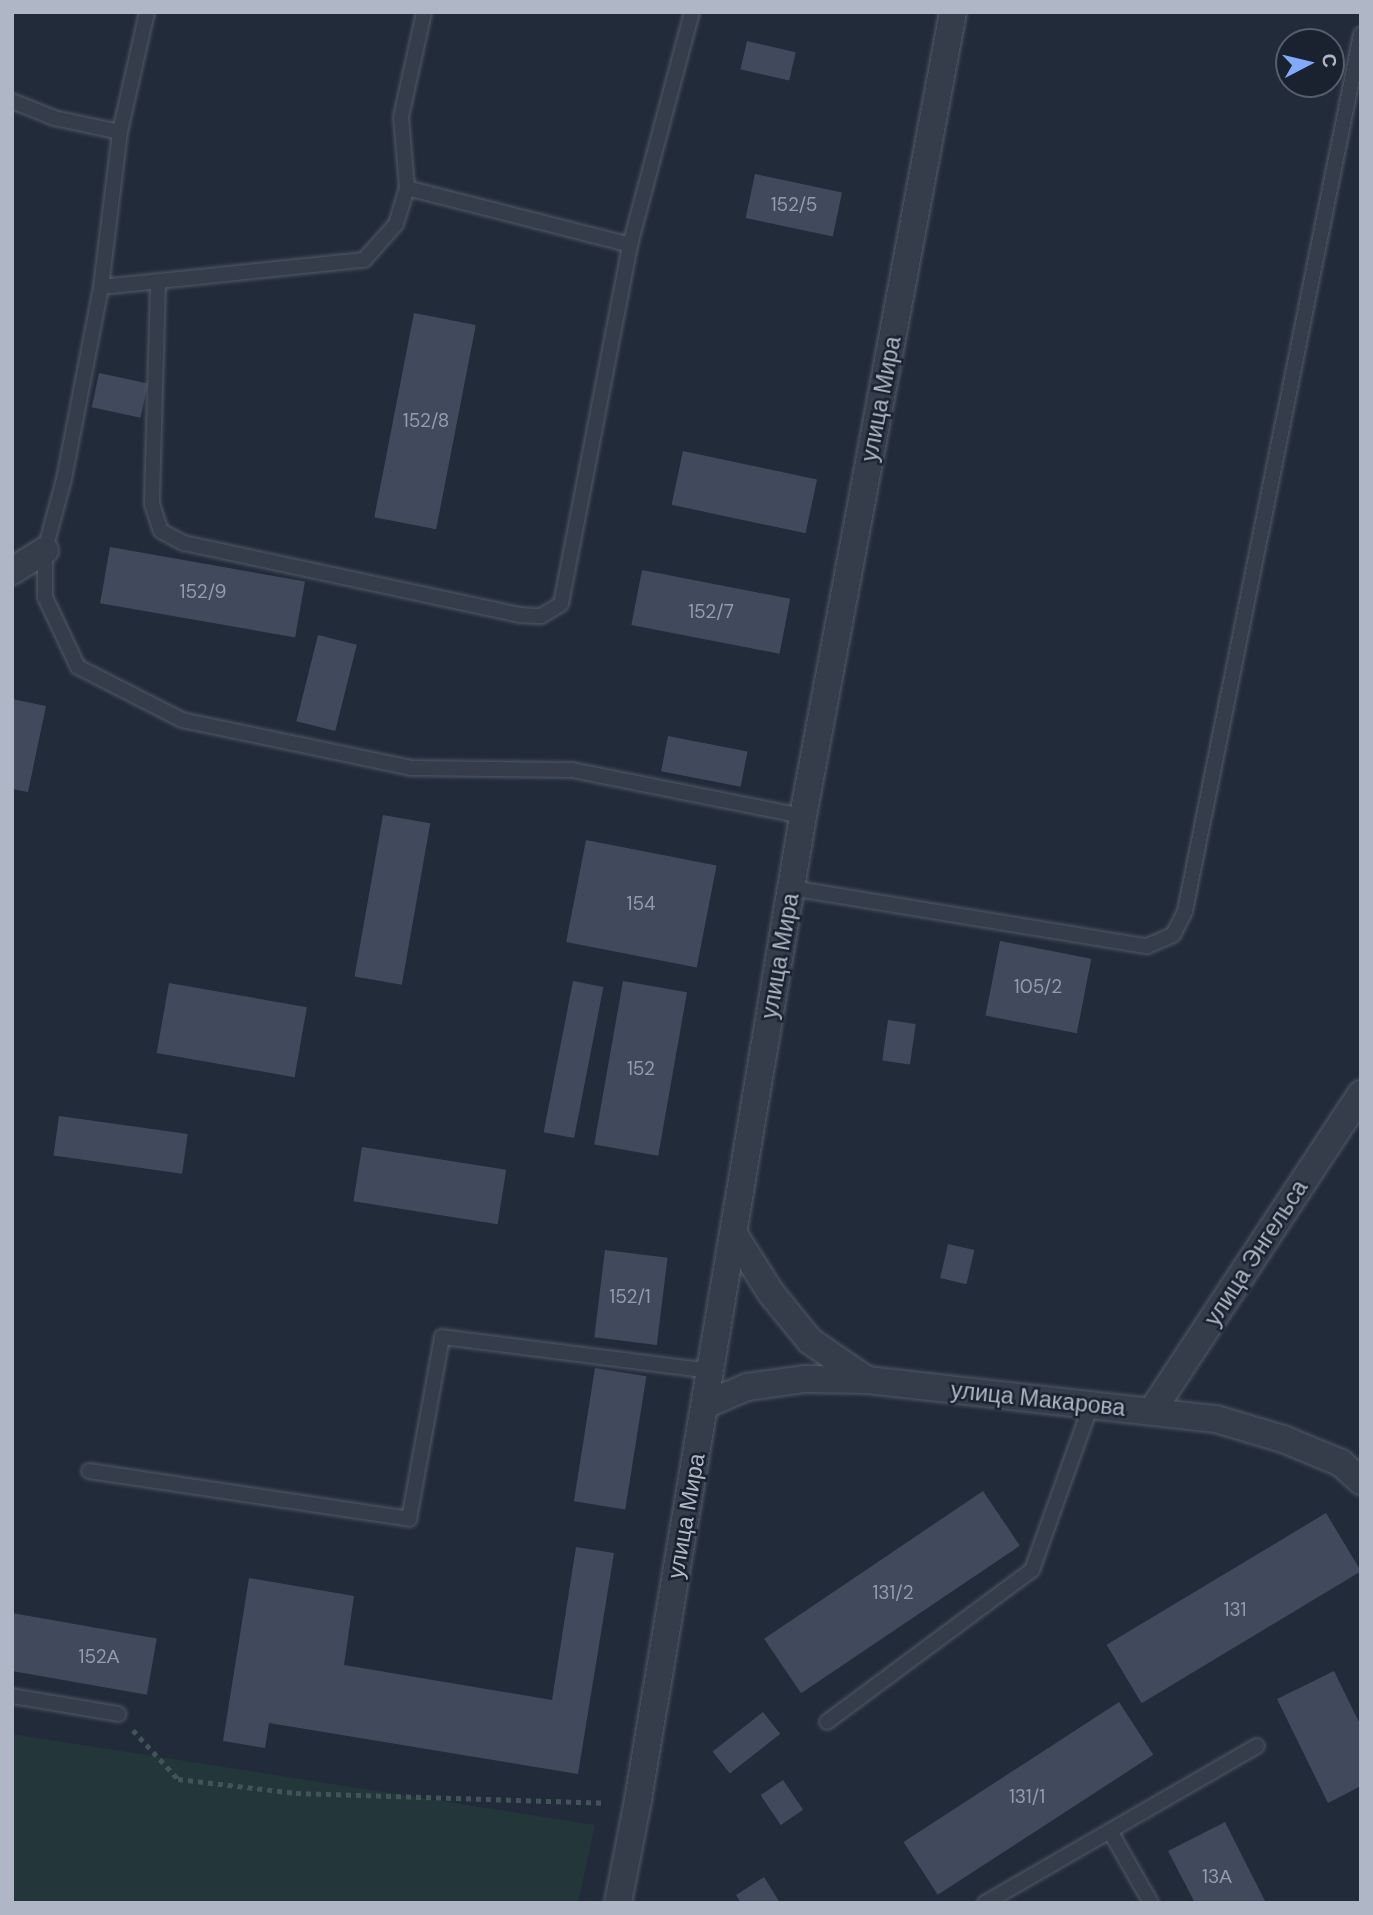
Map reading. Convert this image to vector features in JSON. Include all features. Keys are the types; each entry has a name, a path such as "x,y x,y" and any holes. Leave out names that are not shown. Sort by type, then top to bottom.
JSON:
{"street":[{"name":"улица Мира","path":"618,1903 638,1800 803,816 953,12"},
{"path":"12,571 44,550"},
{"name":"улица Энгельса","path":"1152,1411 1361,1094"},
{"path":"733,1233 771,1293 810,1340 867,1380"},
{"name":"улица Макарова","path":"705,1405 747,1387 805,1380 867,1380 1152,1411 1216,1419 1283,1438 1341,1463 1361,1481"}],"lane":[{"path":"147,12 120,132 101,287 64,480 44,550 45,597 78,667 183,720 411,768 572,770 803,816"},
{"path":"101,287 158,284 364,260 396,224 407,188 401,117 424,12"},
{"path":"158,284 152,504 161,531 184,543 519,615 541,616 561,604 630,245 692,12"},
{"path":"791,888 1147,946 1173,935 1185,911 1361,34"},
{"path":"12,101 54,118 120,132"},
{"path":"407,188 630,245"},
{"path":"89,1471 409,1519 442,1337 710,1371"},
{"path":"827,1722 1032,1570 1091,1405"},
{"path":"12,1696 118,1714"},
{"path":"985,1903 1256,1746"},
{"path":"1110,1830 1151,1903"}],"path":[{"path":"118,1714 178,1779 296,1793 608,1803 638,1800"}],"green space":[{"path":"12,1734 595,1825 578,1903 12,1903"}],"building":[{"path":"747,41 796,52 789,81 740,69"},
{"path":"755,174 842,193 833,237 746,218"},
{"path":"414,313 476,325 436,529 374,517"},
{"path":"99,373 148,383 141,418 92,407"},
{"path":"683,451 817,479 806,533 672,505"},
{"path":"110,547 305,581 295,638 100,603"},
{"path":"642,570 790,599 780,654 631,625"},
{"path":"318,635 357,645 335,731 296,721"},
{"path":"12,699 46,706 28,792 12,789"},
{"path":"668,736 748,751 741,787 661,771"},
{"path":"383,815 430,823 402,985 355,977"},
{"path":"586,840 717,865 697,967 566,942"},
{"path":"1000,941 1091,959 1077,1033 985,1016"},
{"path":"573,981 603,987 574,1138 544,1132"},
{"path":"623,981 687,992 658,1156 594,1144"},
{"path":"169,983 307,1007 295,1077 157,1053"},
{"path":"888,1020 916,1024 910,1064 882,1061"},
{"path":"59,1116 188,1134 182,1174 53,1156"},
{"path":"362,1147 506,1170 498,1224 353,1201"},
{"path":"948,1244 974,1250 966,1284 940,1278"},
{"path":"605,1250 668,1258 657,1345 594,1337"},
{"path":"595,1368 646,1376 625,1509 574,1501"},
{"path":"983,1491 1020,1546 801,1693 764,1639"},
{"path":"1326,1513 1361,1571 1142,1703 1107,1645"},
{"path":"576,1547 614,1553 578,1774 269,1723 265,1748 223,1741 249,1578 354,1596 344,1665 552,1700"},
{"path":"12,1613 157,1639 147,1695 12,1671"},
{"path":"1334,1671 1361,1726 1361,1786 1328,1803 1277,1699"},
{"path":"1119,1702 1153,1755 938,1895 903,1842"},
{"path":"763,1712 780,1734 730,1773 713,1751"},
{"path":"783,1780 803,1810 781,1825 761,1795"},
{"path":"1225,1822 1266,1903 1195,1903 1168,1851"},
{"path":"764,1877 780,1903 741,1903 736,1895"}]}
